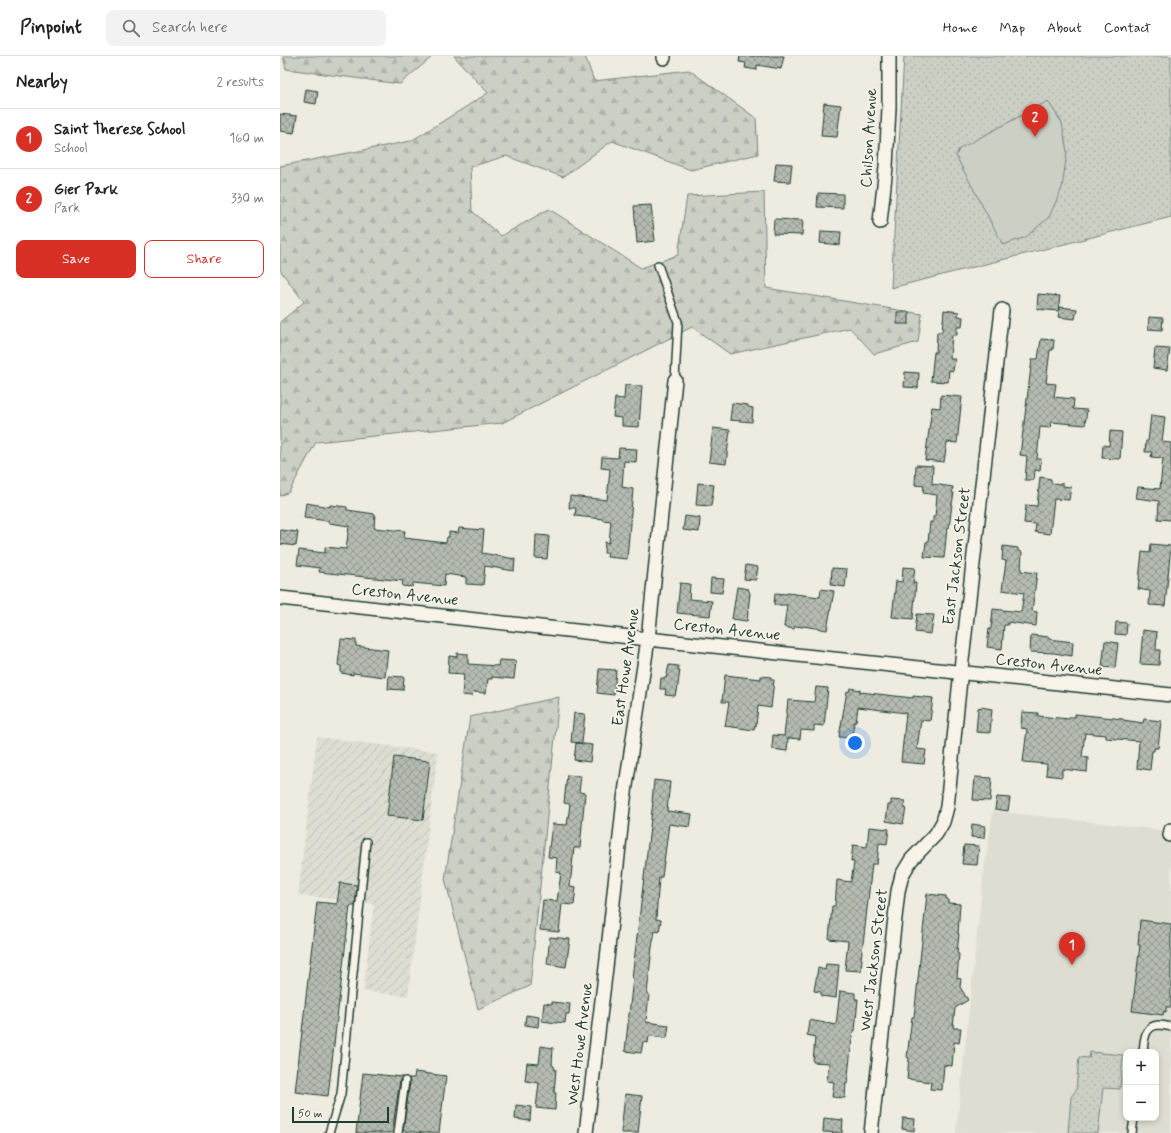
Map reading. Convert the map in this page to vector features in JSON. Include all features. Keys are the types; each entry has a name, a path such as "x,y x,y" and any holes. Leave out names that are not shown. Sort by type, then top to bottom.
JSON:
{"street":[{"name":"Chilson Avenue","path":"880,222 886,167 889,108 889,56"},
{"name":"East Jackson Street","path":"947,807 1002,310"},
{"name":"East Howe Avenue","path":"607,959 624,799 648,639 674,380"},
{"name":"Creston Avenue","path":"280,598 1171,695"},
{"name":"West Jackson Street","path":"871,1133 902,875 911,860 936,834 943,822 947,807"},
{"name":"West Howe Avenue","path":"586,1133 607,959"}],"lane":[{"path":"658,265 678,322 674,380"},
{"path":"329,1133 341,1094 366,842"},
{"path":"1143,1049 1145,1036 1148,1030 1156,1025 1171,1027"},
{"path":"398,1133 405,1081"},
{"path":"1132,1133 1134,1121"}],"shaded area":[{"path":"317,737 438,752 408,996 363,991 374,904 298,895"},
{"path":"993,811 1171,831 1171,1133 956,1133 983,878"}],"green space":[{"path":"283,56 433,56 400,84 286,69"},
{"path":"454,56 585,56 594,81 689,70 756,118 758,154 691,170 612,141 563,177 506,156 470,167 472,211 501,236 549,209 641,268 678,255 687,196 764,192 766,288 922,314 918,342 874,354 850,328 730,354 692,327 502,423 316,442 289,492 280,496 280,322 304,302 280,270 280,166 411,141 488,93"},
{"path":"904,56 1171,56 1171,217 891,288"},
{"path":"1048,101 1062,123 1067,152 1062,188 1049,217 1026,237 1003,245 956,156 959,149"},
{"path":"559,697 530,986 478,1009 445,879 470,717"},
{"path":"1090,1052 1123,1055 1120,1089 1103,1088 1098,1133 1068,1133 1071,1097 1076,1090 1079,1057 1089,1058"}],"building":[{"path":"740,56 784,56 781,69 757,65 757,70 745,68 746,63 739,62"},
{"path":"306,89 318,91 316,104 304,102"},
{"path":"824,103 841,105 837,137 821,136"},
{"path":"280,114 297,116 294,133 280,131"},
{"path":"776,163 792,164 790,182 774,181"},
{"path":"818,193 843,194 843,208 817,207"},
{"path":"651,205 655,241 637,243 634,206"},
{"path":"774,219 803,220 802,235 773,234"},
{"path":"821,231 841,232 840,245 820,243"},
{"path":"1038,294 1060,296 1058,311 1037,309"},
{"path":"1060,307 1077,309 1075,319 1058,317"},
{"path":"944,310 959,312 958,316 963,317 962,327 957,327 957,335 952,335 950,359 955,359 953,371 949,370 948,382 931,381 934,352 936,352 937,332 942,332"},
{"path":"897,312 909,312 909,324 897,324"},
{"path":"1149,317 1163,318 1162,330 1148,329"},
{"path":"1041,339 1054,340 1053,350 1050,350 1046,383 1056,384 1054,397 1074,399 1073,409 1087,410 1085,425 1051,422 1050,428 1040,427 1037,459 1041,459 1040,471 1035,470 1034,480 1025,480 1027,456 1020,455 1032,359 1038,359"},
{"path":"1155,348 1170,349 1167,370 1153,368"},
{"path":"905,372 919,373 918,388 904,387"},
{"path":"625,385 642,386 639,427 622,426 622,418 613,417 615,398 624,399"},
{"path":"941,395 962,397 957,443 947,442 944,462 925,460 932,407 940,408"},
{"path":"732,403 748,405 748,407 753,408 752,422 730,420"},
{"path":"1151,415 1165,417 1162,442 1171,443 1171,520 1158,519 1159,501 1136,498 1138,487 1160,489 1163,458 1151,457 1152,452 1145,452 1146,441 1148,441"},
{"path":"713,428 730,430 726,464 709,462"},
{"path":"1110,431 1122,432 1120,459 1102,458 1103,445 1109,446"},
{"path":"619,448 637,449 636,462 624,461 622,487 633,489 627,559 607,557 608,553 604,553 605,542 609,543 611,521 575,516 576,508 569,508 570,496 607,500 610,469 601,468 602,457 618,458"},
{"path":"916,465 933,466 932,484 953,487 952,493 954,493 949,528 947,528 944,558 924,557 926,542 928,542 930,522 933,522 933,517 935,517 937,495 923,493 924,486 915,485"},
{"path":"1040,477 1051,479 1051,483 1063,484 1063,486 1071,487 1069,500 1054,499 1050,534 1035,532 1036,524 1024,523 1026,505 1037,506"},
{"path":"698,483 714,485 711,506 696,505"},
{"path":"306,503 330,507 330,505 347,507 347,510 375,514 374,528 405,531 404,538 446,543 447,537 449,537 449,532 458,533 459,528 484,530 482,553 515,559 514,571 485,566 483,585 466,584 466,577 445,574 444,586 413,583 412,587 402,586 403,581 319,572 320,568 297,565 299,550 325,553 325,547 346,549 349,526 329,523 329,521 304,518"},
{"path":"685,516 700,518 699,532 683,530"},
{"path":"280,530 298,532 296,546 280,544"},
{"path":"536,535 549,536 547,559 535,558"},
{"path":"1151,544 1171,546 1165,606 1149,605 1150,591 1138,589 1142,552 1150,553"},
{"path":"1003,546 1018,548 1018,551 1022,552 1021,571 1037,573 1032,611 1037,612 1036,626 1008,622 1008,625 1004,625 1002,649 987,647 993,609 1021,612 1024,593 1002,590 1006,561 1002,560"},
{"path":"746,565 758,567 756,580 744,579"},
{"path":"903,567 915,568 913,583 916,583 913,619 892,617 896,581 902,582"},
{"path":"832,568 847,569 845,587 831,585"},
{"path":"711,578 724,579 722,593 710,592"},
{"path":"680,583 690,584 689,599 712,601 710,616 677,613"},
{"path":"737,587 748,589 750,593 747,621 732,619"},
{"path":"821,589 834,591 827,630 803,626 795,626 794,629 784,627 787,605 774,605 775,593 820,597"},
{"path":"917,614 934,615 931,634 915,632"},
{"path":"1116,622 1127,623 1126,635 1115,634"},
{"path":"1143,630 1157,632 1156,650 1160,650 1159,665 1140,664"},
{"path":"1031,635 1073,642 1072,656 1054,653 1030,652"},
{"path":"341,639 356,640 356,646 388,650 385,677 341,673 341,666 338,665"},
{"path":"1105,641 1118,643 1115,668 1102,667"},
{"path":"457,653 468,654 468,664 498,666 499,660 516,661 514,679 492,677 492,679 488,679 486,693 473,692 472,696 462,695 464,674 448,673 449,656 457,657"},
{"path":"669,665 679,666 678,670 680,670 677,692 676,691 675,696 665,695 666,689 660,689 661,678 666,678"},
{"path":"599,669 616,670 614,695 597,693"},
{"path":"725,675 761,679 761,676 771,677 771,680 774,680 771,708 758,706 756,726 755,725 754,730 725,726 729,702 722,702"},
{"path":"389,676 404,677 403,690 388,689"},
{"path":"816,687 828,688 824,726 814,725 814,731 801,730 800,739 788,738 787,751 772,749 773,735 784,736 788,700 814,702"},
{"path":"850,688 860,690 860,692 913,698 913,696 933,698 930,721 921,720 917,749 926,750 924,764 901,762 906,713 858,707 852,738 839,737 847,691 849,692"},
{"path":"981,707 992,709 990,733 976,732 978,708"},
{"path":"1022,712 1038,713 1038,716 1069,719 1070,717 1075,717 1075,714 1123,719 1143,723 1144,719 1161,721 1158,748 1154,748 1154,751 1152,751 1150,770 1137,768 1139,741 1106,738 1106,735 1085,733 1082,757 1088,758 1087,772 1062,769 1062,777 1046,775 1047,764 1023,762 1027,729 1021,728"},
{"path":"574,713 585,714 582,743 571,742"},
{"path":"576,743 592,745 590,762 574,760"},
{"path":"394,757 430,761 423,820 387,816"},
{"path":"567,775 581,776 579,792 585,793 580,848 574,848 570,886 576,887 574,905 562,904 559,932 540,930 543,900 557,901 561,873 556,872 557,858 548,857 552,824 567,825 570,804 564,803"},
{"path":"975,777 992,778 990,801 973,800"},
{"path":"654,780 670,782 667,811 692,814 690,827 669,824 662,877 659,877 656,919 661,920 659,932 655,931 652,947 647,994 649,994 646,1022 669,1025 667,1038 649,1036 648,1043 643,1042 641,1053 625,1051 632,978 653,802"},
{"path":"997,797 1010,798 1008,811 995,809"},
{"path":"891,800 905,801 904,807 906,808 903,824 886,821 888,805 891,805"},
{"path":"972,824 985,826 984,838 971,837"},
{"path":"869,827 889,829 887,844 879,843 877,864 872,864 861,959 861,971 845,970 848,941 829,939 832,906 835,906 837,880 851,882 854,862 851,861 853,845 867,847"},
{"path":"964,845 979,846 977,865 962,864"},
{"path":"340,883 357,885 355,906 350,906 328,1096 295,1092 317,902 337,904"},
{"path":"927,894 946,896 948,903 960,904 957,978 961,979 960,987 968,1000 955,1008 953,1028 961,1028 959,1043 954,1042 952,1066 944,1065 942,1090 930,1089 931,1082 907,1079 909,1058 907,1057 912,1017 914,1017"},
{"path":"1140,920 1171,924 1171,1007 1166,1007 1166,1012 1164,1011 1163,1015 1132,1011 1140,945 1138,945"},
{"path":"550,937 570,939 566,967 547,964"},
{"path":"826,964 839,965 836,998 821,996 821,992 814,991 818,968 825,970"},
{"path":"840,991 855,993 855,999 858,999 845,1098 832,1097 834,1082 827,1081 829,1063 813,1062 815,1037 807,1035 809,1020 836,1025"},
{"path":"552,1002 570,1004 569,1014 566,1014 565,1023 542,1021 544,1003 552,1004"},
{"path":"526,1015 539,1017 538,1027 525,1025"},
{"path":"541,1046 553,1048 552,1065 554,1066 554,1069 556,1069 554,1093 556,1093 555,1110 536,1108 539,1083 525,1081 527,1063 539,1064"},
{"path":"415,1072 446,1076 439,1133 403,1131 410,1082 409,1078 414,1078"},
{"path":"363,1073 402,1077 400,1080 392,1133 356,1133"},
{"path":"625,1094 642,1096 638,1133 621,1133"},
{"path":"516,1105 531,1107 530,1121 515,1119"},
{"path":"824,1118 843,1120 842,1133 823,1132"},
{"path":"903,1118 915,1119 914,1131 902,1129"}],"place":[{"name":"Gier Park","path":"1035,137"},
{"name":"Saint Therese School","path":"1072,965"}]}
